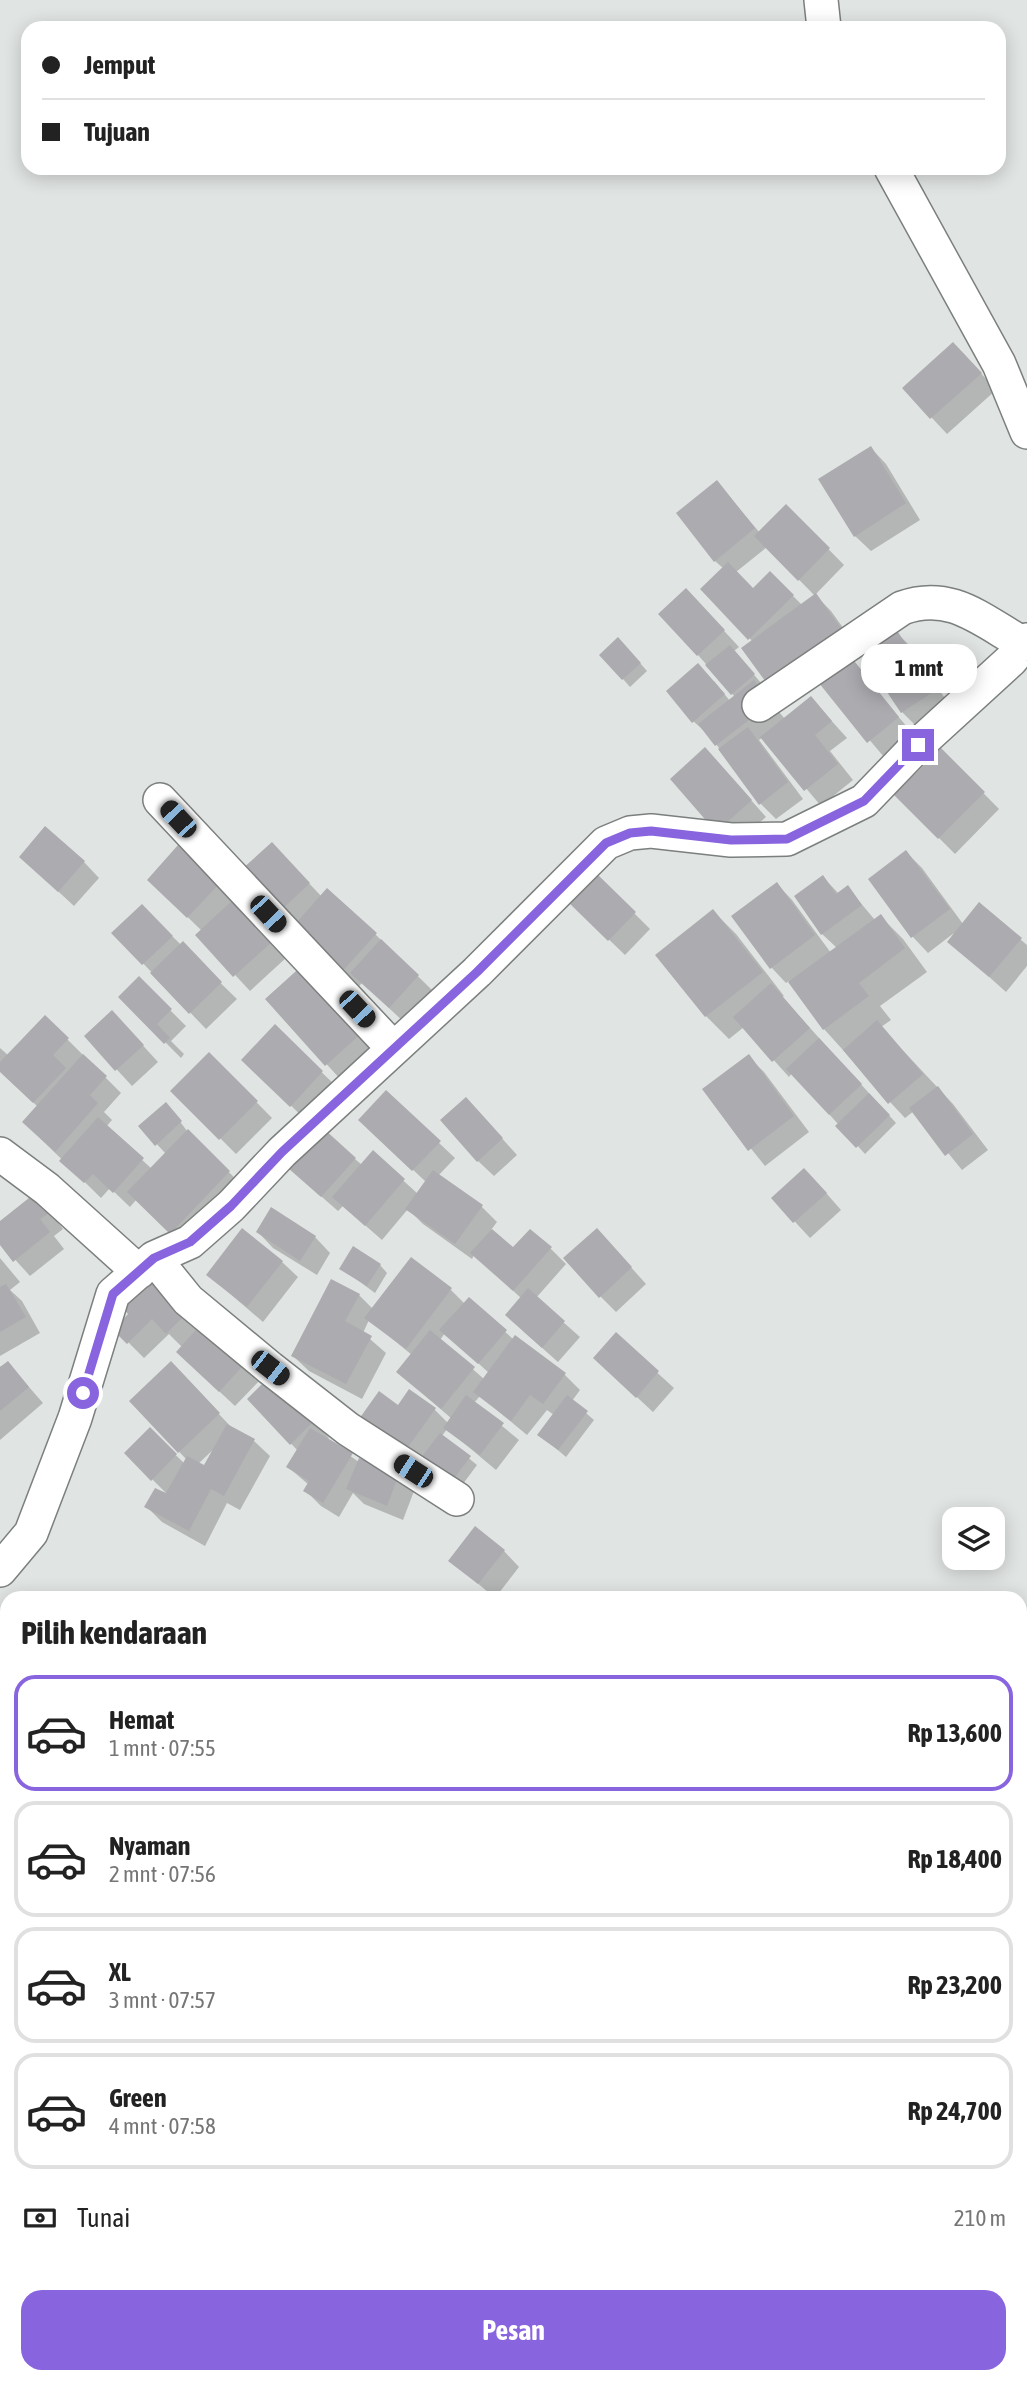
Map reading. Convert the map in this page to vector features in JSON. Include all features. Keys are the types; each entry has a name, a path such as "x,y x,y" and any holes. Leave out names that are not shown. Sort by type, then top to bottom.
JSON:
{"street":[{"path":"821,0 823,21"},
{"path":"895,175 987,340 1027,432"},
{"path":"0,1570 31,1533 75,1418 113,1294 147,1265 190,1242 231,1206 282,1152 477,972 606,843 630,833 651,831 731,840 787,839 864,801 1025,642 951,603 922,601 902,608 759,705"},
{"path":"160,800 393,1048"},
{"path":"0,1154 147,1265 348,1429 457,1499"}],"building":[{"path":"953,342 982,373 930,419 902,388"},
{"path":"871,446 906,503 854,537 818,479"},
{"path":"717,480 755,528 714,562 676,513"},
{"path":"786,504 830,548 798,581 754,536"},
{"path":"728,562 753,588 770,571 794,595 748,640 700,589"},
{"path":"686,588 725,630 697,656 658,614"},
{"path":"816,593 845,634 771,689 741,648"},
{"path":"896,629 936,690 901,713 861,653"},
{"path":"618,637 641,663 622,680 599,655"},
{"path":"730,645 755,674 731,695 705,665"},
{"path":"851,657 899,717 867,743 819,683"},
{"path":"698,663 725,694 692,723 666,691"},
{"path":"754,680 771,703 715,746 698,724"},
{"path":"811,696 832,721 815,735 838,764 804,791 760,737"},
{"path":"748,727 788,782 759,805 718,749"},
{"path":"705,747 752,800 716,832 670,779"},
{"path":"941,748 985,792 938,839 894,795"},
{"path":"45,826 85,861 58,892 19,857"},
{"path":"272,842 310,883 278,913 240,871"},
{"path":"178,845 220,883 187,918 147,880"},
{"path":"906,850 950,909 911,938 868,879"},
{"path":"595,872 636,912 608,941 567,901"},
{"path":"823,875 836,894 848,885 862,905 821,935 794,896"},
{"path":"777,882 815,935 770,969 731,916"},
{"path":"327,888 377,933 339,975 290,930"},
{"path":"235,898 273,941 233,977 195,935"},
{"path":"979,902 1022,938 989,977 947,942"},
{"path":"142,904 173,936 142,965 111,933"},
{"path":"713,909 763,972 705,1017 655,955"},
{"path":"881,914 905,948 859,983 869,996 823,1030 788,982"},
{"path":"381,939 419,975 389,1008 350,973"},
{"path":"183,941 222,982 189,1014 150,973"},
{"path":"305,963 365,1030 325,1066 265,999"},
{"path":"139,976 172,1009 157,1024 170,1038 164,1044 118,997"},
{"path":"771,983 810,1028 772,1062 733,1017"},
{"path":"112,1010 144,1045 115,1071 84,1036"},
{"path":"45,1015 69,1038 53,1055 66,1068 33,1103 0,1072 0,1062"},
{"path":"877,1020 923,1074 888,1104 843,1050"},
{"path":"275,1024 323,1071 290,1107 241,1060"},
{"path":"819,1038 862,1084 829,1115 786,1069"},
{"path":"209,1052 258,1101 219,1140 170,1091"},
{"path":"83,1054 107,1076 90,1095 98,1103 55,1152 22,1122"},
{"path":"749,1054 794,1116 748,1151 702,1089"},
{"path":"938,1086 973,1134 945,1156 909,1108"},
{"path":"386,1090 441,1141 412,1171 358,1120"},
{"path":"869,1093 890,1115 856,1148 835,1126"},
{"path":"466,1097 503,1138 477,1162 440,1120"},
{"path":"166,1102 182,1121 155,1146 138,1126"},
{"path":"98,1117 144,1158 113,1193 93,1174 84,1183 59,1161"},
{"path":"188,1129 230,1171 170,1234 127,1192"},
{"path":"324,1129 356,1158 321,1197 288,1168"},
{"path":"373,1150 405,1179 365,1226 332,1197"},
{"path":"804,1168 827,1193 793,1223 771,1198"},
{"path":"433,1170 483,1205 455,1244 405,1209"},
{"path":"34,1194 49,1213 40,1219 50,1232 13,1262 0,1245 0,1221"},
{"path":"271,1207 316,1236 300,1261 256,1232"},
{"path":"242,1228 283,1261 247,1307 206,1275"},
{"path":"597,1228 632,1267 599,1298 563,1258"},
{"path":"492,1229 513,1247 530,1229 552,1247 513,1291 470,1253"},
{"path":"353,1246 381,1264 367,1286 339,1269"},
{"path":"411,1257 452,1288 406,1349 364,1318"},
{"path":"152,1273 189,1311 166,1334 152,1319 127,1344 113,1330 128,1314 120,1305"},
{"path":"331,1279 360,1294 345,1321 372,1336 346,1384 291,1356"},
{"path":"6,1284 26,1317 0,1332 0,1287"},
{"path":"528,1288 565,1321 542,1348 505,1315"},
{"path":"469,1297 507,1330 478,1364 439,1330"},
{"path":"205,1320 248,1360 219,1392 176,1352"},
{"path":"430,1330 475,1367 441,1409 396,1372"},
{"path":"616,1332 659,1371 636,1398 593,1358"},
{"path":"515,1335 566,1373 543,1404 530,1395 511,1421 473,1392"},
{"path":"8,1361 29,1387 0,1411 0,1367"},
{"path":"171,1361 220,1413 178,1453 129,1401"},
{"path":"271,1375 314,1421 290,1445 247,1399"},
{"path":"409,1389 436,1408 405,1451 359,1419 379,1391 398,1405"},
{"path":"466,1395 504,1423 480,1455 443,1428"},
{"path":"567,1395 588,1411 558,1450 537,1435"},
{"path":"227,1424 255,1439 224,1496 211,1489 189,1531 144,1507 155,1488 166,1493 187,1456 204,1465"},
{"path":"150,1427 177,1454 151,1481 124,1453"},
{"path":"310,1428 353,1453 323,1503 303,1491 309,1481 286,1467"},
{"path":"440,1433 471,1456 452,1481 421,1458"},
{"path":"359,1458 399,1474 387,1506 346,1489"},
{"path":"475,1526 505,1550 478,1584 448,1561"}],"route":[{"path":"83,1393 113,1294 154,1258 190,1242 231,1206 282,1152 477,972 606,843 630,833 651,831 731,840 787,839 864,801 918,745"}]}
